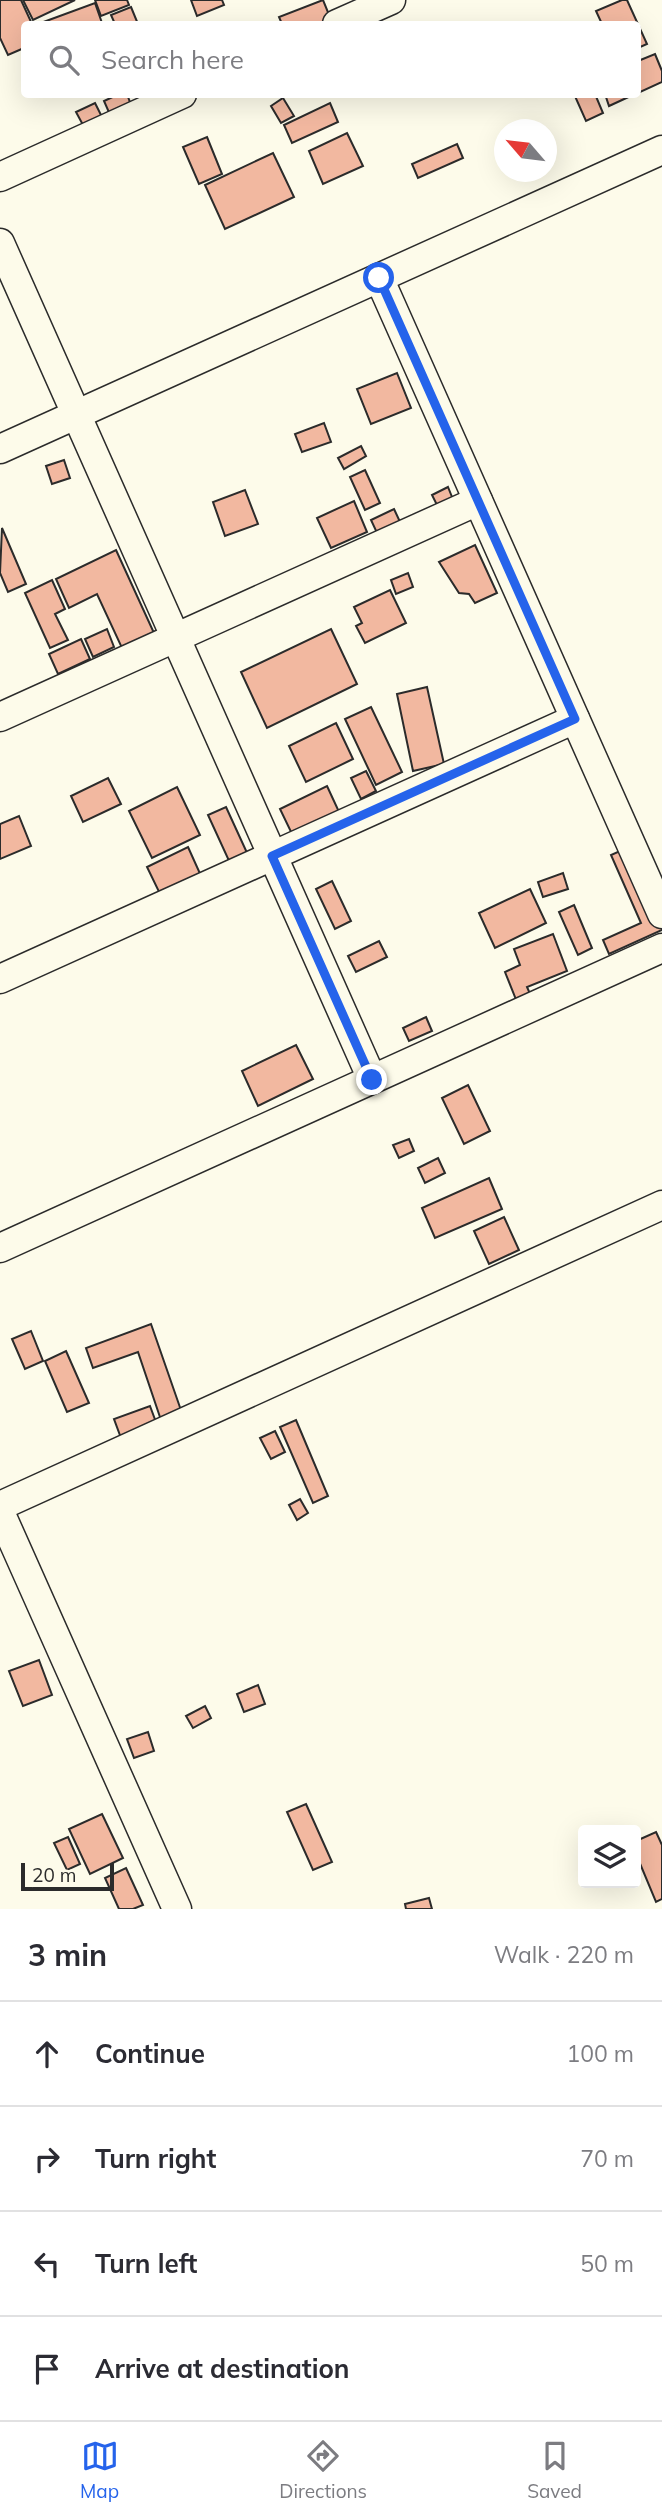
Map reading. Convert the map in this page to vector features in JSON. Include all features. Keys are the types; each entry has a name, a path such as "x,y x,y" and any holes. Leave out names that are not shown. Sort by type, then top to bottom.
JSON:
{"street":[{"path":"344,21 391,0"},
{"path":"0,177 173,98"},
{"path":"0,449 662,150"},
{"path":"0,243 372,1080"},
{"path":"379,278 662,914"},
{"path":"0,717 478,501"},
{"path":"0,979 575,719"},
{"path":"0,1248 662,948"},
{"path":"0,1506 662,1205"},
{"path":"0,1512 177,1909"}],"building":[{"path":"0,0 21,0 31,21 21,21 21,49 8,55 0,38"},
{"path":"23,0 75,0 33,20"},
{"path":"95,0 127,0 129,5 101,16"},
{"path":"191,0 222,0 224,5 197,16"},
{"path":"323,0 332,21 281,21 279,17"},
{"path":"627,0 637,21 601,21 596,11"},
{"path":"95,3 101,21 46,21"},
{"path":"131,7 137,21 114,21 111,15"},
{"path":"641,31 647,44 641,47"},
{"path":"655,54 662,71 662,82 641,92 641,60"},
{"path":"110,98 128,98 132,108 111,117 104,101"},
{"path":"283,98 294,116 281,123 271,106"},
{"path":"576,98 597,98 603,113 586,121"},
{"path":"606,98 626,98 609,106"},
{"path":"95,103 102,117 83,125 76,112"},
{"path":"330,103 338,122 292,143 284,125"},
{"path":"347,133 363,166 323,184 309,151"},
{"path":"207,137 222,174 199,184 183,147"},
{"path":"457,144 463,158 418,178 412,164"},
{"path":"273,153 294,197 225,229 205,185"},
{"path":"397,373 411,408 371,424 357,389"},
{"path":"324,423 331,442 302,452 295,434"},
{"path":"361,446 366,456 344,469 338,458"},
{"path":"64,460 70,478 52,484 46,466"},
{"path":"365,470 380,503 365,510 350,477"},
{"path":"448,487 454,502 439,509 432,495"},
{"path":"245,490 258,524 225,536 213,502"},
{"path":"354,501 367,532 331,548 317,518"},
{"path":"394,509 401,524 378,535 371,520"},
{"path":"2,528 26,584 8,592 0,573"},
{"path":"475,545 497,593 475,603 469,594 459,593 439,562"},
{"path":"116,550 154,633 122,648 97,594 69,608 56,579"},
{"path":"408,573 413,587 396,594 391,580"},
{"path":"52,580 65,609 55,614 68,640 50,648 25,593"},
{"path":"390,590 406,623 365,643 356,626 362,623 354,607"},
{"path":"107,629 114,647 93,657 85,639"},
{"path":"331,629 357,684 267,728 241,672"},
{"path":"81,639 90,659 58,674 49,654"},
{"path":"427,687 444,764 413,771 397,694"},
{"path":"371,707 402,772 376,785 345,719"},
{"path":"336,723 353,759 306,782 289,746"},
{"path":"366,771 376,791 361,799 351,778"},
{"path":"108,778 121,804 83,822 71,796"},
{"path":"327,786 340,814 293,836 280,809"},
{"path":"177,787 200,835 152,858 129,811"},
{"path":"226,807 248,855 230,863 208,815"},
{"path":"19,816 31,846 0,859 0,824"},
{"path":"188,847 202,878 162,898 147,867"},
{"path":"629,847 662,921 662,930 609,954 603,940 641,923 611,855"},
{"path":"563,873 568,889 543,897 538,882"},
{"path":"332,881 351,921 335,929 316,889"},
{"path":"530,889 546,923 495,948 479,913"},
{"path":"574,905 592,948 578,955 559,912"},
{"path":"553,934 567,971 527,987 531,996 517,1002 505,972 520,965 514,949"},
{"path":"379,941 387,957 356,972 348,956"},
{"path":"426,1017 432,1031 409,1041 403,1028"},
{"path":"296,1045 313,1079 258,1106 242,1071"},
{"path":"468,1085 490,1131 464,1144 442,1098"},
{"path":"409,1139 414,1151 399,1158 393,1145"},
{"path":"438,1158 445,1173 425,1183 418,1168"},
{"path":"489,1178 502,1209 435,1238 422,1208"},
{"path":"504,1217 519,1250 489,1264 474,1231"},
{"path":"151,1324 183,1416 162,1423 138,1352 93,1368 86,1348"},
{"path":"31,1331 43,1361 25,1369 12,1339"},
{"path":"66,1351 89,1403 67,1412 45,1361"},
{"path":"150,1406 157,1425 121,1438 114,1419"},
{"path":"296,1420 328,1496 313,1503 280,1427"},
{"path":"275,1431 285,1452 271,1459 260,1438"},
{"path":"300,1499 308,1513 297,1520 289,1505"},
{"path":"39,1660 52,1695 23,1706 9,1671"},
{"path":"258,1685 265,1704 244,1712 237,1694"},
{"path":"205,1706 211,1718 193,1728 186,1716"},
{"path":"148,1732 154,1751 134,1758 127,1739"},
{"path":"306,1804 332,1862 313,1870 287,1812"},
{"path":"102,1814 123,1858 90,1874 69,1829"},
{"path":"656,1832 662,1845 662,1899 656,1902 641,1866 641,1839"},
{"path":"68,1837 80,1864 67,1870 54,1843"},
{"path":"126,1868 143,1905 133,1909 119,1909 105,1878"},
{"path":"429,1898 432,1909 406,1909 405,1904"}],"route":[{"path":"372,1080 272,856 575,719 379,278"}]}
